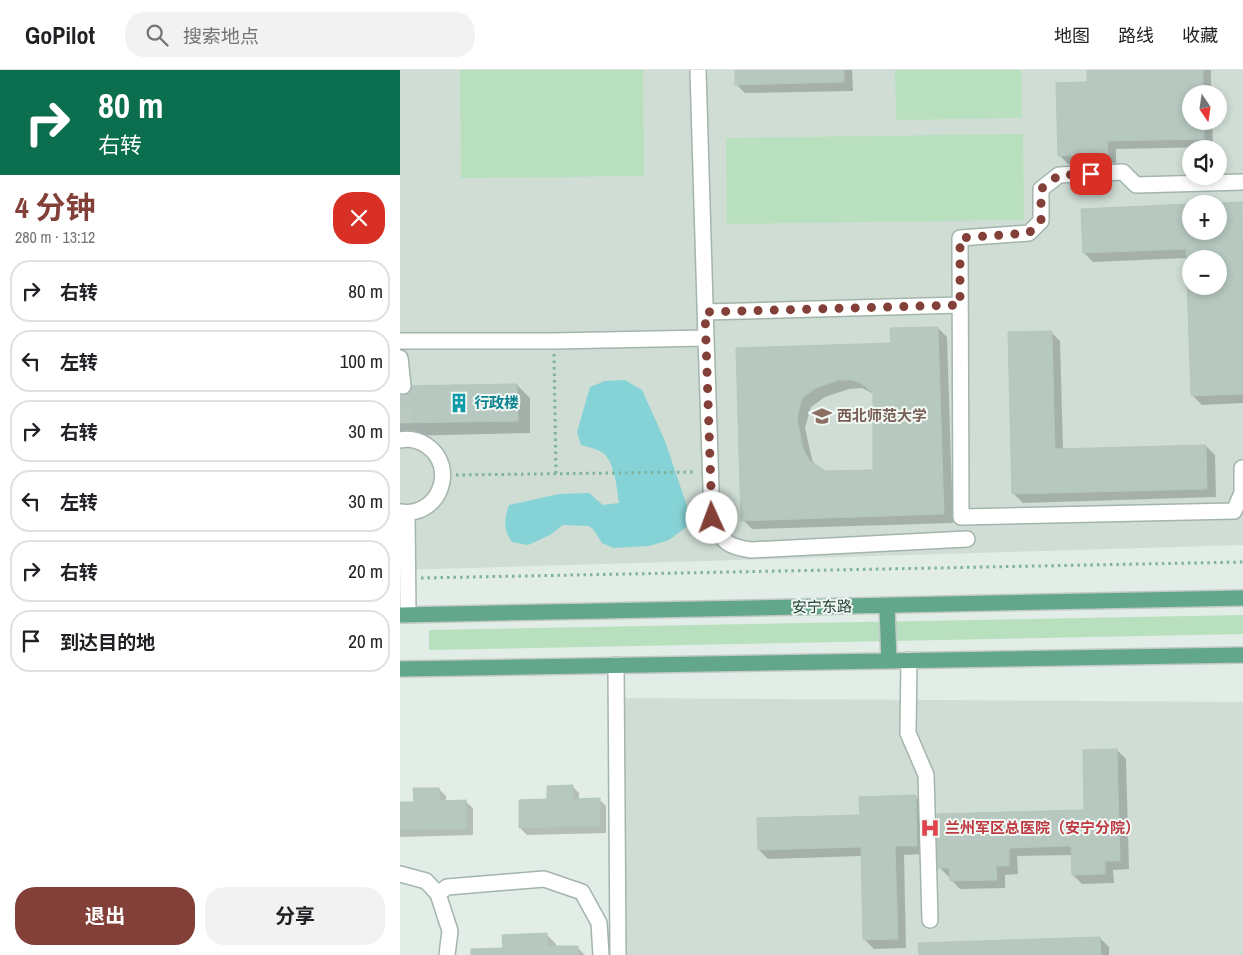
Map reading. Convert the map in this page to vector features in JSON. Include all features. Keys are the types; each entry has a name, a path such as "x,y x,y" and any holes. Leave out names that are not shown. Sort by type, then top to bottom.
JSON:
{"main road":[{"name":"安宁东路","path":"404,615 1243,598"},
{"path":"887,606 889,661"},
{"path":"400,669 1243,655"}],"street":[{"path":"698,70 712,518 723,540 733,547 751,550 967,538"},
{"path":"1242,468 1242,493 1234,510 960,517 960,238 1029,233 1041,220 1041,189 1059,175 1123,172 1136,184 1243,182"},
{"path":"705,312 960,305"},
{"path":"400,341 706,338"},
{"path":"400,358 403,386"},
{"path":"404,615 408,578 403,512 421,510 433,501 441,490 443,475 440,461 432,449 420,441 403,439 405,423"},
{"path":"909,660 908,733 926,775 930,920"},
{"path":"616,665 618,955"},
{"path":"400,874 426,881 438,894 450,931 447,955"},
{"path":"438,894 447,886 544,879 582,892 599,923 602,955"}],"path":[{"path":"553,341 556,474"},
{"path":"443,475 679,472"},
{"path":"408,578 1243,562"}],"shaded area":[{"name":"西北师范大学","path":"400,70 1243,70 1243,545 400,570"},
{"name":"兰州军区总医院（安宁分院）","path":"617,698 1243,702 1243,955 616,955"}],"green space":[{"path":"460,70 643,70 644,176 461,178"},
{"path":"895,70 1021,70 1022,118 896,120"},
{"path":"1023,134 1024,220 727,224 726,138"},
{"path":"1243,615 1243,634 429,650 429,630"}],"water":[{"path":"625,380 642,390 665,441 689,512 689,525 669,540 649,546 613,548 602,543 589,526 563,525 550,535 528,545 512,542 505,524 509,505 559,494 589,493 603,505 619,503 615,477 607,457 598,450 581,445 577,432 590,387 605,381"}],"building":[{"path":"735,70 844,70 844,82 735,85"},
{"path":"1087,70 1203,70 1203,85 1182,85 1182,130 1204,130 1204,139 1107,141 1108,155 1058,156 1056,83 1087,82"},
{"path":"1242,202 1243,394 1191,396 1188,295 1227,295 1227,250 1186,249 1083,253 1081,209 1182,204 1182,240 1227,240 1227,203"},
{"path":"938,327 944,514 741,521 736,348 891,343 890,328","holes":["839,380 852,380 862,384 873,393 873,470 825,471 809,460 803,449 797,418 802,398 816,388"]},
{"path":"1052,331 1055,449 1206,445 1207,489 1012,494 1008,332"},
{"name":"行政楼","path":"517,384 518,421 400,423 400,386"},
{"path":"1117,749 1120,861 1105,861 1105,874 1072,875 1071,846 1009,848 1009,866 996,866 997,880 950,881 949,868 938,868 937,814 1084,810 1083,750"},
{"path":"573,785 573,799 600,798 600,826 519,828 519,800 547,799 547,786"},
{"path":"413,788 439,788 440,801 466,800 467,829 400,830 400,802 414,802"},
{"path":"916,795 917,846 895,846 898,939 863,940 861,847 758,850 757,818 860,815 859,797"},
{"path":"547,933 548,946 578,946 578,955 471,955 471,949 503,948 502,935"},
{"path":"1100,937 1101,955 919,955 918,943"}],"tunnel":[{"path":"403,386 405,423"}],"place":[{"name":"行政楼","path":"459,403"},
{"name":"西北师范大学","path":"822,416"},
{"name":"兰州军区总医院（安宁分院）","path":"930,828"}],"route":[{"path":"712,518 705,312 960,305 960,238 1029,233 1041,220 1041,189 1059,175 1091,174"}]}
